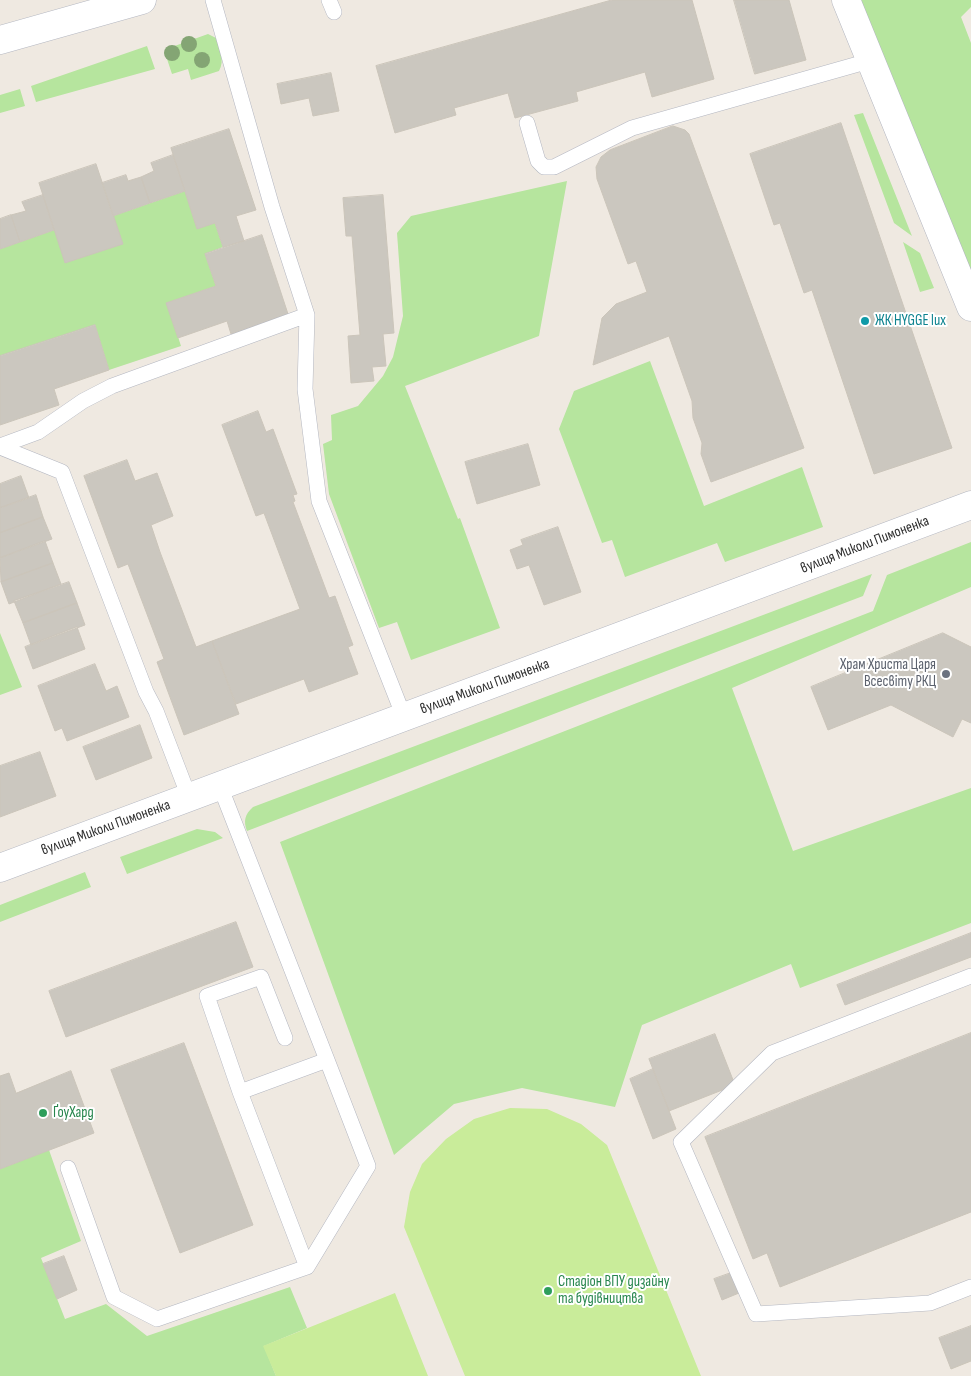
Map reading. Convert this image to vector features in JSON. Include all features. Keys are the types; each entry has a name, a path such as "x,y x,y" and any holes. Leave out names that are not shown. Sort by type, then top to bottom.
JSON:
{"street":[{"path":"0,40 142,0"},
{"path":"846,0 869,61 971,306"},
{"name":"вулиця Миколи Пимоненка","path":"0,868 971,505"}],"lane":[{"path":"213,0 272,207 307,315 305,389 319,501 404,717"},
{"path":"527,123 538,161 544,167 554,167 632,128 869,61"},
{"path":"0,447 38,432 82,401 112,386 307,315"},
{"path":"0,447 62,472 146,692 156,711 189,797"},
{"path":"68,1168 114,1297 158,1319 307,1267 368,1166 220,786"},
{"path":"971,976 772,1053 681,1142 756,1314 930,1303 971,1287"},
{"path":"285,1038 261,977 207,996 240,1092 307,1267"},
{"path":"240,1092 327,1060"}],"green space":[{"path":"856,0 971,0 971,7 961,17 971,43 971,292"},
{"path":"208,34 216,38 220,51 222,63 219,71 191,80 188,69 172,74 166,56 169,48"},
{"path":"147,46 155,69 36,102 31,86"},
{"path":"20,89 25,106 0,113 0,95"},
{"path":"863,113 912,236 894,223 854,115"},
{"path":"567,181 539,336 405,386 458,519 460,518 500,628 411,660 397,622 379,628 329,494 323,444 332,440 331,415 358,406 383,376 393,357 403,316 397,233 411,216"},
{"path":"185,191 197,228 215,223 223,247 205,254 216,286 167,303 181,346 109,370 95,325 0,356 0,249 54,230 113,216"},
{"path":"903,242 920,253 934,288 920,292"},
{"path":"650,361 704,506 802,467 823,527 725,562 717,543 625,577 612,540 602,543 559,429 574,391"},
{"path":"971,542 971,587 732,688 793,851 971,788 971,923 800,988 791,964 642,1025 615,1107 522,1088 454,1104 394,1155 280,842 873,611 887,575"},
{"path":"872,574 863,596 247,831 246,818 248,812 253,807"},
{"path":"0,633 22,687 0,695"},
{"path":"197,829 215,832 223,838 127,874 120,857"},
{"path":"85,872 91,887 0,922 0,905"},
{"name":"Стадіон ВПУ дизайну та будівництва","path":"510,1108 547,1109 581,1124 607,1145 701,1376 465,1376 404,1227 410,1192 422,1164 446,1139 474,1119"},
{"path":"49,1150 81,1241 41,1258 65,1319 106,1304 147,1336 290,1287 307,1328 264,1346 276,1376 0,1376 0,1169"},
{"path":"395,1293 428,1376 276,1376 263,1346"}],"building":[{"path":"612,0 692,0 714,79 652,97 645,72 576,92 578,101 515,118 508,93 454,108 456,115 395,133 376,66"},
{"path":"734,0 789,0 806,60 755,74"},
{"path":"331,73 339,111 313,116 309,98 281,104 277,84"},
{"name":"ЖК HYGGE lux","path":"841,123 952,448 874,474 812,290 804,293 780,223 774,225 750,154"},
{"path":"673,126 685,130 689,134 804,448 711,482 701,454 702,443 693,418 692,401 669,336 593,365 602,318 616,304 647,292 636,261 628,264 597,179 596,167 601,157 610,150"},
{"path":"229,129 256,210 236,216 244,241 223,247 215,223 197,229 171,148"},
{"path":"173,155 185,191 150,203 141,177 154,171 151,163"},
{"path":"96,164 123,244 65,263 39,183"},
{"path":"126,175 128,181 141,177 150,203 113,216 102,183"},
{"path":"43,195 54,230 20,242 11,215 26,211 22,202"},
{"path":"383,195 394,333 383,334 386,366 372,367 374,381 351,383 348,336 360,335 352,236 346,236 343,198"},
{"path":"11,215 20,242 0,249 0,219"},
{"path":"262,235 288,314 231,334 227,321 178,338 166,303 216,286 205,254"},
{"path":"95,325 109,370 54,389 59,405 0,425 0,356"},
{"path":"258,411 266,432 273,429 297,494 293,495 295,501 293,502 329,598 335,596 353,645 348,647 358,674 309,692 304,679 236,704 212,641 300,609 264,513 256,516 222,425"},
{"path":"528,444 540,485 477,504 465,462"},
{"path":"127,460 135,481 157,473 173,516 151,525 160,552 196,647 212,641 239,714 184,735 157,662 164,659 128,564 118,568 84,476"},
{"path":"21,476 29,498 0,508 0,484"},
{"path":"36,495 43,517 0,533 0,508"},
{"path":"43,517 52,539 0,558 0,533"},
{"path":"558,527 581,592 544,605 529,565 517,569 510,550 523,545 521,540"},
{"path":"45,541 53,563 1,582 0,558"},
{"path":"53,563 61,584 9,604 1,582"},
{"path":"69,582 77,603 23,623 14,601"},
{"path":"77,603 85,625 31,645 23,623"},
{"path":"77,627 85,649 33,669 25,647"},
{"path":"943,633 971,647 971,723 962,719 953,737 891,705 828,730 811,687"},
{"path":"95,664 106,691 117,686 129,717 67,741 62,728 55,731 38,686"},
{"path":"140,725 152,758 96,780 83,747"},
{"path":"40,752 56,796 0,817 0,766"},
{"path":"236,922 253,967 66,1037 49,991"},
{"path":"971,933 971,957 845,1005 837,985"},
{"path":"971,1033 971,1212 780,1287 767,1253 753,1259 705,1137"},
{"path":"715,1034 735,1085 669,1111 649,1059"},
{"path":"184,1043 253,1225 180,1253 111,1070"},
{"path":"653,1069 676,1129 653,1139 630,1079"},
{"name":"ҐоуХард","path":"71,1071 94,1133 0,1169 0,1076 9,1073 16,1093"},
{"path":"64,1256 77,1290 57,1299 43,1264"},
{"path":"731,1273 739,1293 722,1300 714,1279"},
{"path":"971,1326 971,1361 951,1369 939,1338"}],"place":[{"name":"ЖК HYGGE lux","path":"865,321"},
{"name":"Храм Христа Царя Всесвіту РКЦ","path":"946,674"},
{"name":"ҐоуХард","path":"43,1113"},
{"name":"Стадіон ВПУ дизайну та будівництва","path":"548,1291"}]}
